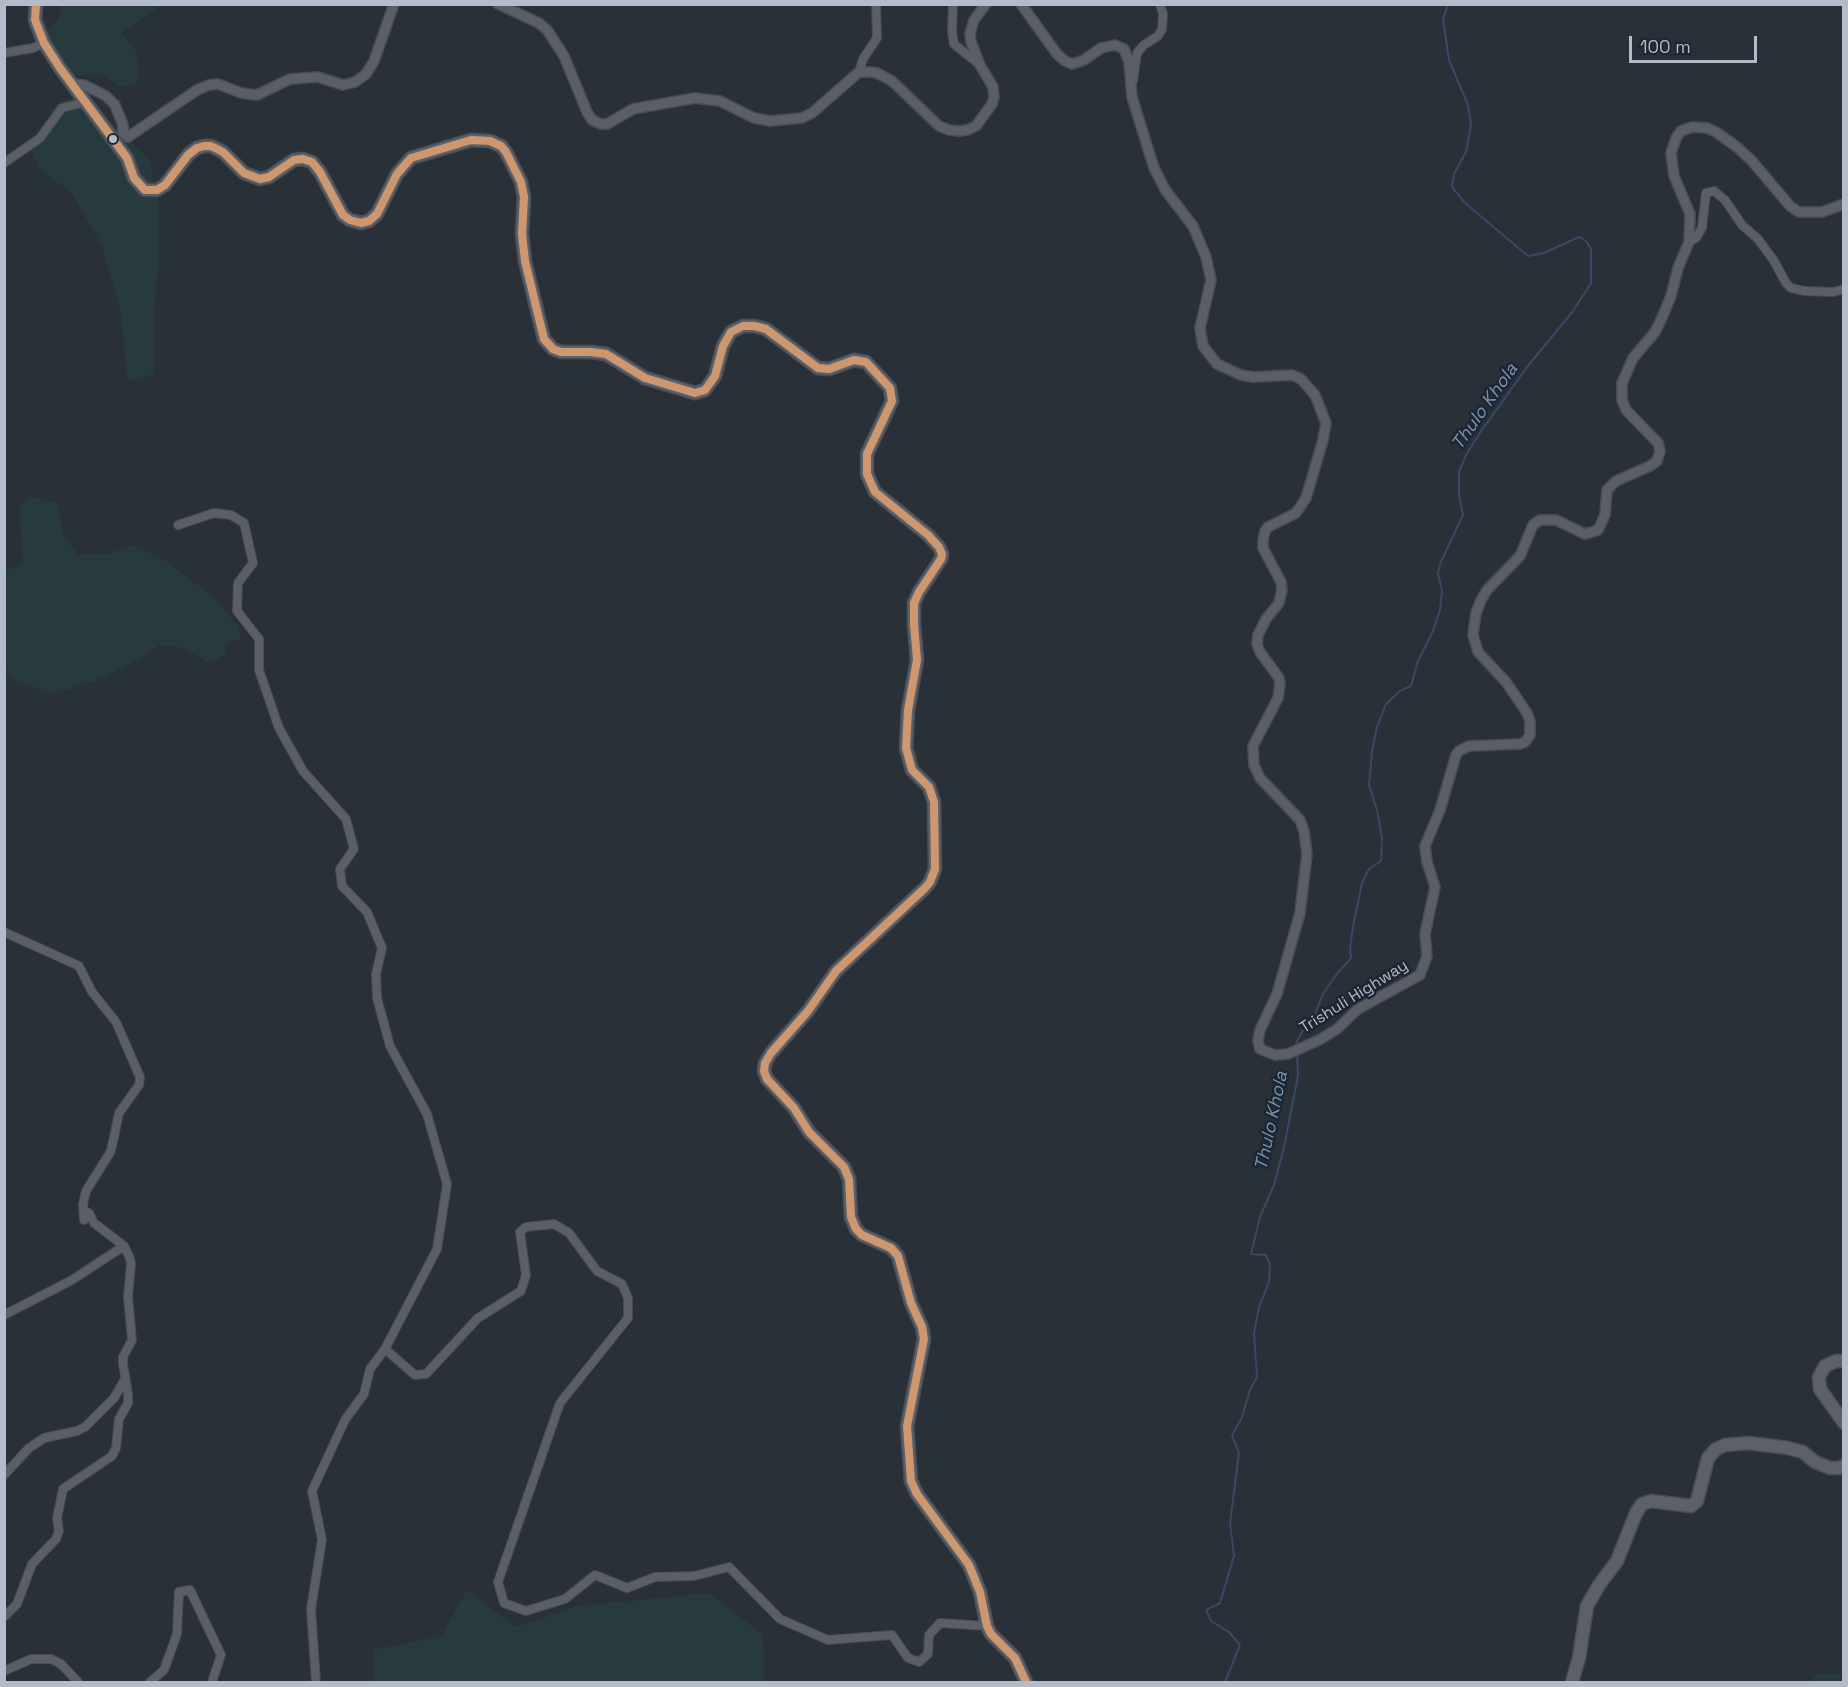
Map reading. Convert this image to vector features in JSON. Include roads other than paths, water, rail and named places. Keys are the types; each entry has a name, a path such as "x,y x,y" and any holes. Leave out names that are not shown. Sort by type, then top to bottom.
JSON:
{"main road":[{"path":"36,4 35,20 44,43 127,158 134,178 144,190 151,191 165,185 188,155 204,146 211,146 223,152 244,173 260,179 269,177 291,162 303,159 312,162 320,172 343,215 357,223 369,221 377,214 397,174 411,158 471,140 490,141 501,146 506,152 521,182 524,202 522,234 525,261 544,339 553,350 606,354 643,377 687,392 700,393 715,376 728,336 738,327 754,326 766,329 818,368 829,369 855,360 866,362 890,388 892,401 867,453 866,467 869,482 881,498 928,535 942,554 914,603 917,660 908,710 906,748 912,770 928,787 934,802 935,869 925,888 836,971 808,1011 771,1053 765,1063 764,1071 767,1079 794,1108 809,1132 844,1167 849,1179 851,1217 856,1229 862,1235 891,1248 898,1256 924,1339 907,1426 910,1481 974,1573 987,1626 991,1634 1015,1658 1026,1683"},
{"path":"1844,1361 1825,1366 1819,1377 1820,1389 1844,1423"},
{"path":"1572,1683 1587,1606 1617,1561 1636,1513 1642,1504 1651,1501 1691,1506 1698,1501 1708,1458 1716,1449 1725,1445 1749,1443 1788,1448 1803,1452 1815,1462 1830,1468 1844,1466"}],"street":[{"path":"72,84 84,85 106,96 115,105 123,133 128,137 197,90 209,85 218,84 241,93 257,95 290,79 318,77 343,85 355,82 366,74 374,61 394,4"},
{"path":"498,4 539,23 548,31 564,56 587,112 592,120 601,124 607,124 633,109 695,98 720,100 754,118 770,122 802,118 859,72 863,59 876,38 876,4"},
{"path":"953,4 954,44 980,65"},
{"path":"859,72 877,73 892,81 939,126 949,130 967,130 976,126 992,104 994,97 993,87 980,65 970,33 974,20 986,4"},
{"name":"Trishuli Highway","path":"1021,4 1057,54 1065,61 1072,64 1084,60 1101,48 1115,45 1124,49 1129,62 1132,97 1159,180 1193,226 1206,256 1211,280 1200,328 1203,346 1217,364 1241,375 1253,377 1292,375 1301,379 1315,395 1326,423 1306,498 1296,513 1268,527 1265,531 1263,548 1281,582 1282,590 1279,603 1266,619 1258,635 1257,644 1279,678 1280,685 1278,698 1253,746 1254,765 1260,778 1300,819 1307,854 1300,913 1277,994 1260,1030 1258,1041 1260,1049 1267,1054 1291,1052 1337,1029 1364,1005 1420,975 1427,956 1425,934 1435,887 1426,862 1425,846 1440,810 1456,755 1469,746 1520,744 1525,742 1530,735 1530,721 1523,706 1506,682 1478,652 1473,635 1476,613 1487,590 1520,555 1533,525 1540,520 1556,520 1585,534 1598,530 1605,515 1607,490 1616,481 1657,461 1660,451 1658,443 1626,410 1622,383 1633,358 1655,332 1671,296 1678,268 1689,242 1690,214 1674,176 1671,153 1676,138 1688,128 1707,128 1737,147 1752,161 1790,206 1799,212 1822,212 1844,204"},
{"path":"1132,97 1137,53 1144,45 1158,36 1162,29 1163,14 1160,4"},
{"path":"4,53 33,48 44,43"},
{"path":"4,163 40,138 62,108 86,102"},
{"path":"1689,242 1696,238 1702,228 1706,193 1714,190 1725,200 1742,225 1758,238 1791,288 1804,291 1844,290"},
{"path":"178,525 214,513 231,515 244,523 253,563 238,583 237,610 259,639 259,670 279,728 303,771 346,819 354,849 340,869 342,886 367,912 382,948 376,974 377,998 390,1047 427,1114 447,1184 437,1249 385,1349 370,1370 364,1394 345,1420 312,1491 322,1540 311,1609 316,1683"},
{"path":"4,932 79,966 92,992 116,1022 139,1073 139,1085 119,1113 111,1151 86,1191 83,1204 84,1220 89,1213 94,1223 124,1246 131,1263 128,1297 133,1332 132,1340 123,1357 128,1403 119,1419 116,1448 112,1456 63,1489 57,1518 59,1531 56,1539 32,1563 22,1595 17,1604 4,1617"},
{"path":"385,1349 415,1375 426,1374 478,1318 521,1291 526,1275 520,1232 526,1227 554,1224 569,1233 597,1271 622,1284 628,1298 628,1318 560,1403 498,1582 504,1603 526,1611 565,1599 594,1575 627,1588 655,1577 694,1576 729,1567 780,1619 828,1640 892,1635 908,1658 919,1662 928,1654 929,1635 940,1623 987,1626"},
{"path":"4,1315 72,1280 124,1246"},
{"path":"4,1475 29,1448 44,1438 85,1427 114,1398 125,1379"},
{"path":"150,1683 164,1670 177,1634 179,1592 190,1590 221,1654 212,1683"},
{"path":"4,1671 31,1659 51,1659 61,1664 78,1683"}],"waterway":[{"name":"Thulo Khola","path":"1297,1047 1296,1043 1315,1014 1323,994 1351,958 1353,927 1362,883 1369,869 1381,861 1382,838 1377,810 1369,785 1372,751 1377,727 1386,704 1400,691 1411,686 1418,661 1433,631 1440,610 1442,591 1438,573 1440,564 1463,515 1459,496 1459,472 1467,453 1482,430 1527,367 1573,311 1591,283 1591,249 1586,241 1579,237 1544,253 1528,256 1465,203 1452,187 1454,174 1466,152 1471,125 1468,105 1449,60 1443,19 1448,4"},
{"name":"Thulo Khola","path":"1225,1682 1240,1645 1229,1632 1211,1621 1206,1610 1220,1603 1234,1556 1230,1523 1239,1453 1232,1435 1242,1417 1250,1390 1257,1377 1254,1333 1259,1307 1269,1282 1270,1264 1266,1255 1251,1254 1260,1217 1274,1185 1284,1147 1298,1076 1297,1053"}]}
